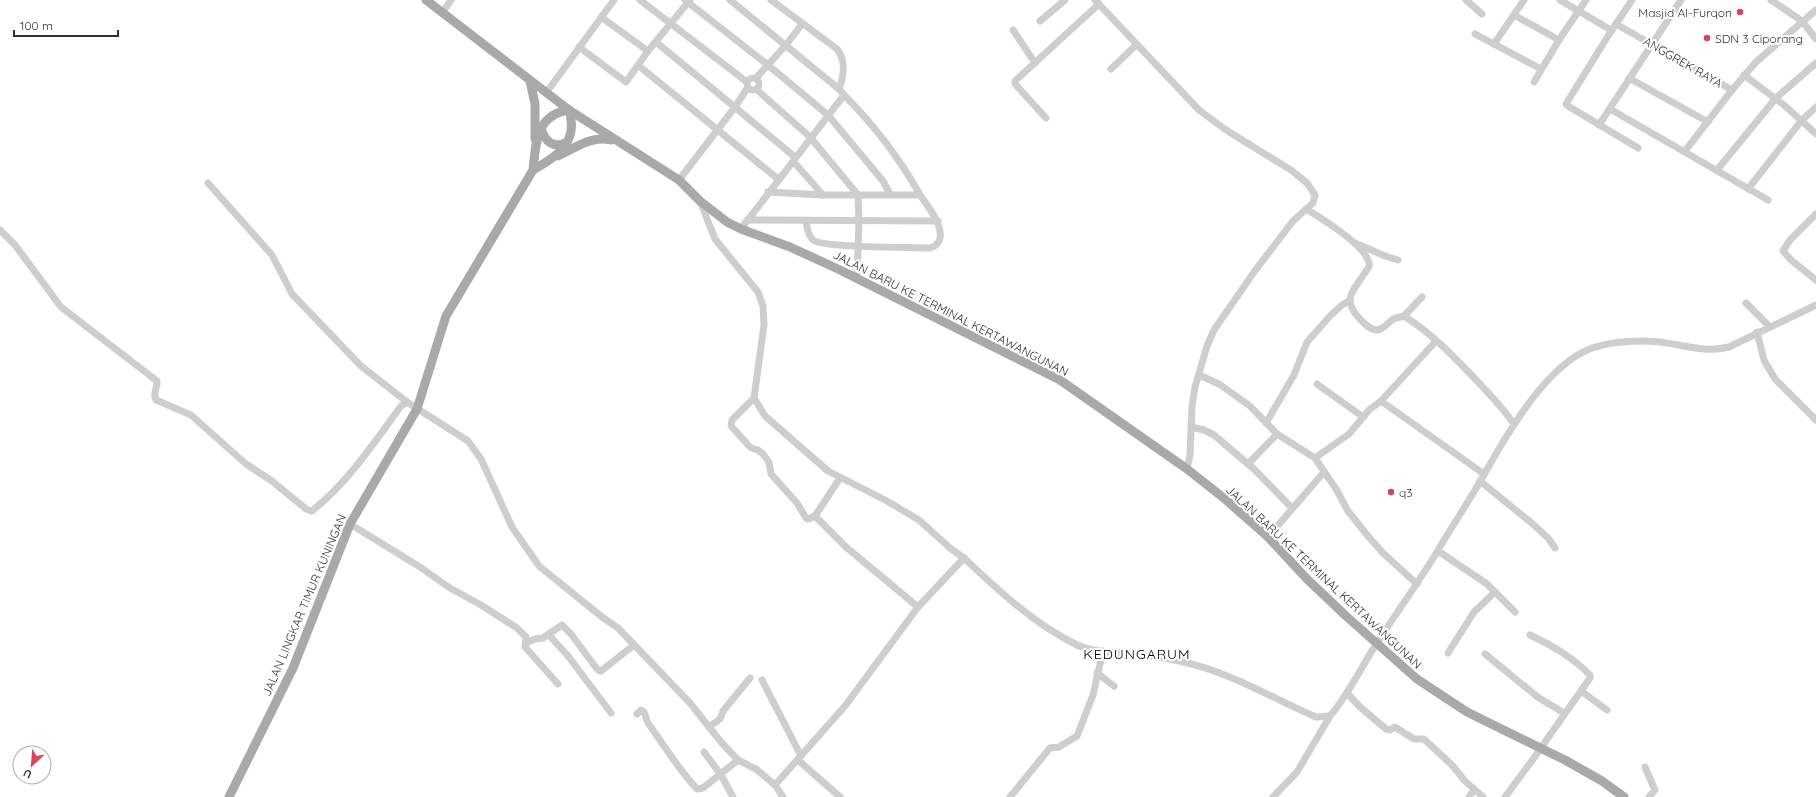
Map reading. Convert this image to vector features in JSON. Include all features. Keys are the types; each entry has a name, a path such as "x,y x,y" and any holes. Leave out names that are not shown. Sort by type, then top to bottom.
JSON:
{"main road":[{"name":"JALAN BARU KE TERMINAL KERTAWANGUNAN","path":"426,0 569,110 679,180 700,201 727,222 740,229 790,247 838,269 1060,380 1187,469 1225,499 1268,537 1307,579 1417,679 1467,712 1602,781 1624,797"},
{"path":"530,81 535,104 535,149"},
{"name":"JALAN LINGKAR TIMUR KUNINGAN","path":"229,797 292,668 350,524 417,409 446,316 534,170 552,159 566,143 572,130 573,122 569,110 557,112 544,122 535,149 534,170"},
{"path":"542,128 544,138 550,144 558,146 566,143"},
{"path":"552,159 592,140 603,138 617,141"}],"street":[{"path":"442,12 452,0"},
{"path":"546,93 614,0"},
{"path":"640,0 748,85 756,89 810,137 858,195 859,221 857,279"},
{"path":"730,0 839,89 858,109 888,148 938,221 940,234 936,245 930,248 857,246 814,241 810,236 806,220"},
{"path":"774,2 784,0"},
{"path":"1040,21 1065,0"},
{"path":"1466,0 1482,14"},
{"path":"1494,44 1524,0"},
{"name":"ANGGREK RAYA","path":"1560,0 1579,12 1651,44 1732,90 1744,75 1802,21 1816,10"},
{"path":"1534,82 1559,40 1586,0"},
{"path":"1632,0 1613,27 1567,101 1568,106 1638,148"},
{"path":"1599,125 1681,0"},
{"path":"1771,0 1802,21 1816,38"},
{"path":"580,47 626,82 639,66 648,51 688,1 828,115 882,181 890,194"},
{"path":"774,2 837,49 841,54 843,79 839,89"},
{"path":"1046,118 1014,83 1097,2 1199,110 1226,130 1291,170 1307,183 1315,195 1313,203 1288,228 1222,316 1207,346 1192,406 1190,456 1187,469"},
{"path":"1514,15 1559,40"},
{"path":"601,17 648,51"},
{"path":"679,180 735,107 751,78 756,78 786,46 802,24"},
{"path":"1013,30 1035,63"},
{"path":"1475,34 1541,69"},
{"path":"656,42 735,107 794,159 823,195"},
{"path":"1111,69 1136,45"},
{"path":"1717,170 1776,98 1816,64"},
{"path":"639,66 778,179"},
{"path":"1744,75 1776,98 1816,134"},
{"path":"756,78 760,83 756,89"},
{"path":"1629,78 1708,122"},
{"path":"1685,151 1732,90"},
{"path":"740,229 844,95"},
{"path":"1748,188 1802,120 1816,107"},
{"path":"1610,109 1768,200"},
{"path":"208,183 272,255 292,294 361,366 407,402 468,441 481,459 512,527 539,566 602,617 618,628 690,703 738,760 756,769 775,785 782,797"},
{"path":"768,192 823,195 920,195"},
{"path":"700,201 715,239 758,292 763,306 764,325 754,398 732,420 731,426 751,448 758,450 763,454 768,462 771,474 797,503 808,519 815,516 840,478"},
{"path":"1306,209 1329,223 1353,242 1364,254 1369,264 1350,296 1349,301 1352,310 1365,324 1375,330 1384,327 1398,317 1404,316 1422,297"},
{"path":"1816,214 1790,240 1783,251 1791,260 1816,280"},
{"path":"747,220 938,221"},
{"path":"0,230 15,245 61,307 157,381 154,395 156,400 191,415 246,464 272,481 306,510 312,511 330,496 359,462 404,403 407,402"},
{"path":"1353,242 1398,260"},
{"path":"1266,423 1294,375 1307,342 1333,313 1349,301"},
{"path":"1746,303 1770,327"},
{"path":"1273,797 1297,772 1330,716 1347,693 1377,643 1438,551 1514,424 1538,391 1556,373 1576,356 1591,349 1632,340 1660,342 1706,350 1717,350 1729,347 1816,304"},
{"path":"1404,316 1456,358 1504,409 1514,424"},
{"path":"1757,332 1764,360 1775,379 1816,420"},
{"path":"1315,458 1349,434 1363,417 1381,401 1436,341"},
{"path":"1199,376 1219,384 1250,406 1277,434 1315,458 1336,489 1348,511 1367,535 1383,553 1417,584"},
{"path":"1317,384 1363,417"},
{"path":"754,398 765,416 828,471 919,520 951,549 964,558 1002,594 1030,615 1078,646 1103,651 1179,661 1201,667 1230,676 1316,717 1330,716"},
{"path":"1381,401 1484,474"},
{"path":"1191,427 1204,430 1214,436 1248,464 1292,508"},
{"path":"1248,464 1277,434"},
{"path":"1268,537 1324,472"},
{"path":"1480,481 1534,525 1548,538 1555,548"},
{"path":"815,516 846,547 918,607"},
{"path":"350,524 420,567 450,588 482,605 516,628 526,637 525,647 558,684"},
{"path":"1438,551 1487,584 1515,612"},
{"path":"775,785 845,706 918,607 964,558"},
{"path":"1448,653 1474,612 1495,592"},
{"path":"526,643 548,635 562,625 571,634 597,669 601,671 634,645"},
{"path":"548,635 568,656 611,714"},
{"path":"1505,797 1541,749 1590,676 1577,662 1566,654 1530,635"},
{"path":"1010,797 1050,748 1059,747 1077,736 1093,695 1103,651"},
{"path":"1485,654 1539,698 1564,713"},
{"path":"1097,673 1114,686"},
{"path":"709,727 720,719 722,711 750,678"},
{"path":"762,680 799,758 840,797"},
{"path":"1581,691 1607,710"},
{"path":"1347,693 1360,707 1386,729 1390,730 1395,727 1416,740 1424,739 1452,765 1474,790 1484,797"},
{"path":"637,714 641,710 644,712 647,722 652,727 664,747 697,789 703,788 738,760"},
{"path":"704,752 721,775 733,797"},
{"path":"1645,767 1655,790 1649,797"},
{"path":"1469,797 1474,790"}],"place":[{"name":"Masjid Al-Furqon","path":"1740,12"},
{"name":"SDN 3 Ciporang","path":"1707,38"},
{"name":"q3","path":"1391,492"}],"district":[{"name":"KEDUNGARUM","path":"1137,654"}]}
